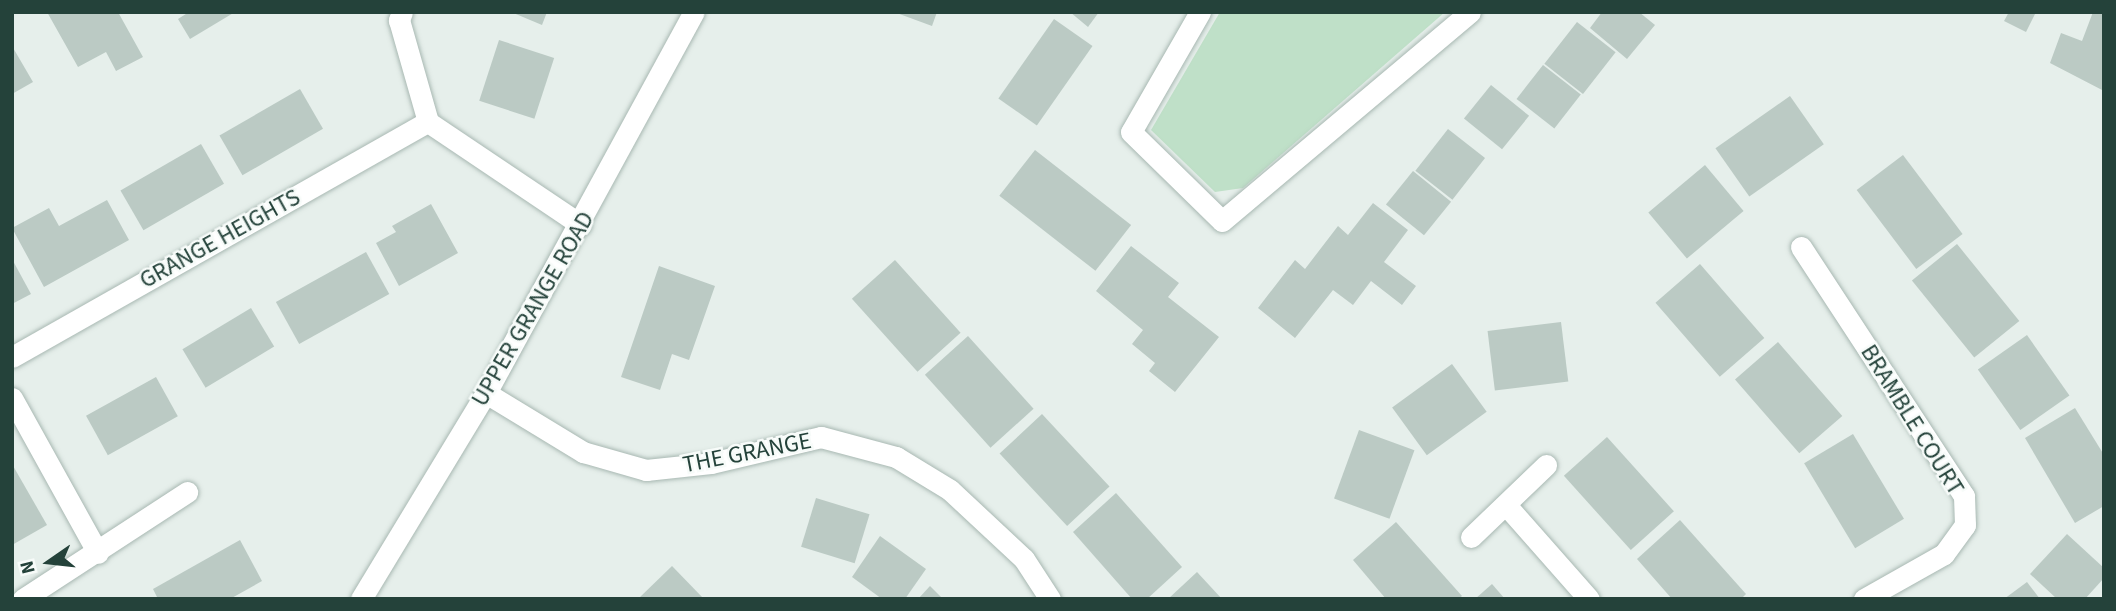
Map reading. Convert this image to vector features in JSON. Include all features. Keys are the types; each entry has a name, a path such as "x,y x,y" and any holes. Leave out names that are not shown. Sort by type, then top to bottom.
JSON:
{"street":[{"name":"UPPER GRANGE ROAD","path":"361,599 486,393 581,225 694,12"},
{"path":"1199,12 1130,132 1222,221 1471,12"},
{"path":"397,15 428,122 581,225"},
{"name":"GRANGE HEIGHTS","path":"12,357 428,122"},
{"name":"BRAMBLE COURT","path":"1801,247 1964,496 1965,525 1944,554 1864,599"},
{"name":"THE GRANGE","path":"486,393 583,452 646,470 711,463 821,437 896,457 950,490 1024,559 1050,599"},
{"path":"12,398 98,552"},
{"path":"1471,537 1546,465"},
{"path":"23,599 187,492"},
{"path":"1506,505 1589,599"}],"green space":[{"path":"1220,12 1445,12 1243,188 1215,192 1151,130"}],"building":[{"path":"47,12 118,12 143,57 116,71 106,52 78,67"},
{"path":"189,12 235,12 190,39 178,19"},
{"path":"511,12 547,12 542,25"},
{"path":"894,12 937,12 932,26"},
{"path":"1070,12 1099,12 1088,27"},
{"path":"1602,12 1639,12 1655,25 1627,59 1590,28"},
{"path":"2009,12 2036,12 2026,32 2004,21"},
{"path":"2093,12 2104,12 2104,91 2050,63 2061,33 2082,41"},
{"path":"1054,19 1093,46 1037,125 998,98"},
{"path":"1577,22 1616,52 1583,94 1544,64"},
{"path":"499,40 554,58 534,119 479,101"},
{"path":"12,46 33,82 12,94"},
{"path":"1543,65 1581,95 1554,128 1517,99"},
{"path":"1491,85 1529,116 1502,149 1464,118"},
{"path":"300,89 323,129 242,175 219,136"},
{"path":"1790,96 1824,144 1749,197 1715,148"},
{"path":"1448,129 1485,158 1452,200 1415,171"},
{"path":"201,144 224,184 143,230 120,190"},
{"path":"1035,150 1131,225 1095,271 999,196"},
{"path":"1903,155 1963,234 1916,269 1857,190"},
{"path":"1705,165 1744,211 1687,259 1648,213"},
{"path":"1413,171 1451,202 1424,235 1386,204"},
{"path":"107,200 129,240 44,287 12,228 49,208 59,226"},
{"path":"1373,203 1408,230 1384,262 1416,286 1402,305 1371,281 1353,305 1333,290 1295,338 1258,308 1295,260 1305,269 1338,226 1348,235"},
{"path":"431,204 458,253 399,286 376,243 396,232 392,226"},
{"path":"1957,244 2019,321 1974,357 1912,281"},
{"path":"1131,246 1179,283 1168,297 1219,337 1175,392 1149,371 1155,363 1132,344 1143,330 1096,291"},
{"path":"366,252 389,294 299,344 276,302"},
{"path":"12,259 31,294 12,304"},
{"path":"895,260 961,333 917,372 852,299"},
{"path":"1700,264 1764,338 1720,377 1655,303"},
{"path":"659,266 715,286 689,360 672,354 660,390 621,377"},
{"path":"251,308 274,347 206,388 182,349"},
{"path":"1561,322 1568,382 1495,391 1488,331"},
{"path":"2027,335 2069,396 2020,430 1978,369"},
{"path":"968,336 1034,409 990,448 925,375"},
{"path":"1778,342 1842,416 1799,453 1735,379"},
{"path":"1452,364 1487,412 1427,455 1392,407"},
{"path":"156,377 178,416 108,455 86,416"},
{"path":"2075,408 2104,455 2104,506 2075,523 2025,438"},
{"path":"1042,414 1110,486 1067,526 1000,454"},
{"path":"1359,430 1414,450 1389,519 1334,499"},
{"path":"1853,434 1904,519 1855,548 1804,463"},
{"path":"1607,437 1674,511 1631,550 1564,476"},
{"path":"12,464 47,525 12,545"},
{"path":"1116,493 1182,567 1147,599 1132,599 1073,532"},
{"path":"816,498 870,514 855,563 801,547"},
{"path":"1680,520 1746,594 1741,599 1672,599 1637,559"},
{"path":"1396,522 1462,596 1458,599 1386,599 1353,560"},
{"path":"2067,534 2104,568 2104,578 2085,599 2057,599 2030,574"},
{"path":"880,536 926,569 905,599 882,599 852,577"},
{"path":"240,540 262,581 230,599 158,599 153,589"},
{"path":"672,566 704,599 638,599"},
{"path":"1197,572 1222,599 1168,599"},
{"path":"2027,582 2040,599 2004,599"},
{"path":"1492,584 1505,599 1475,599"},
{"path":"930,586 943,599 918,599"}]}
